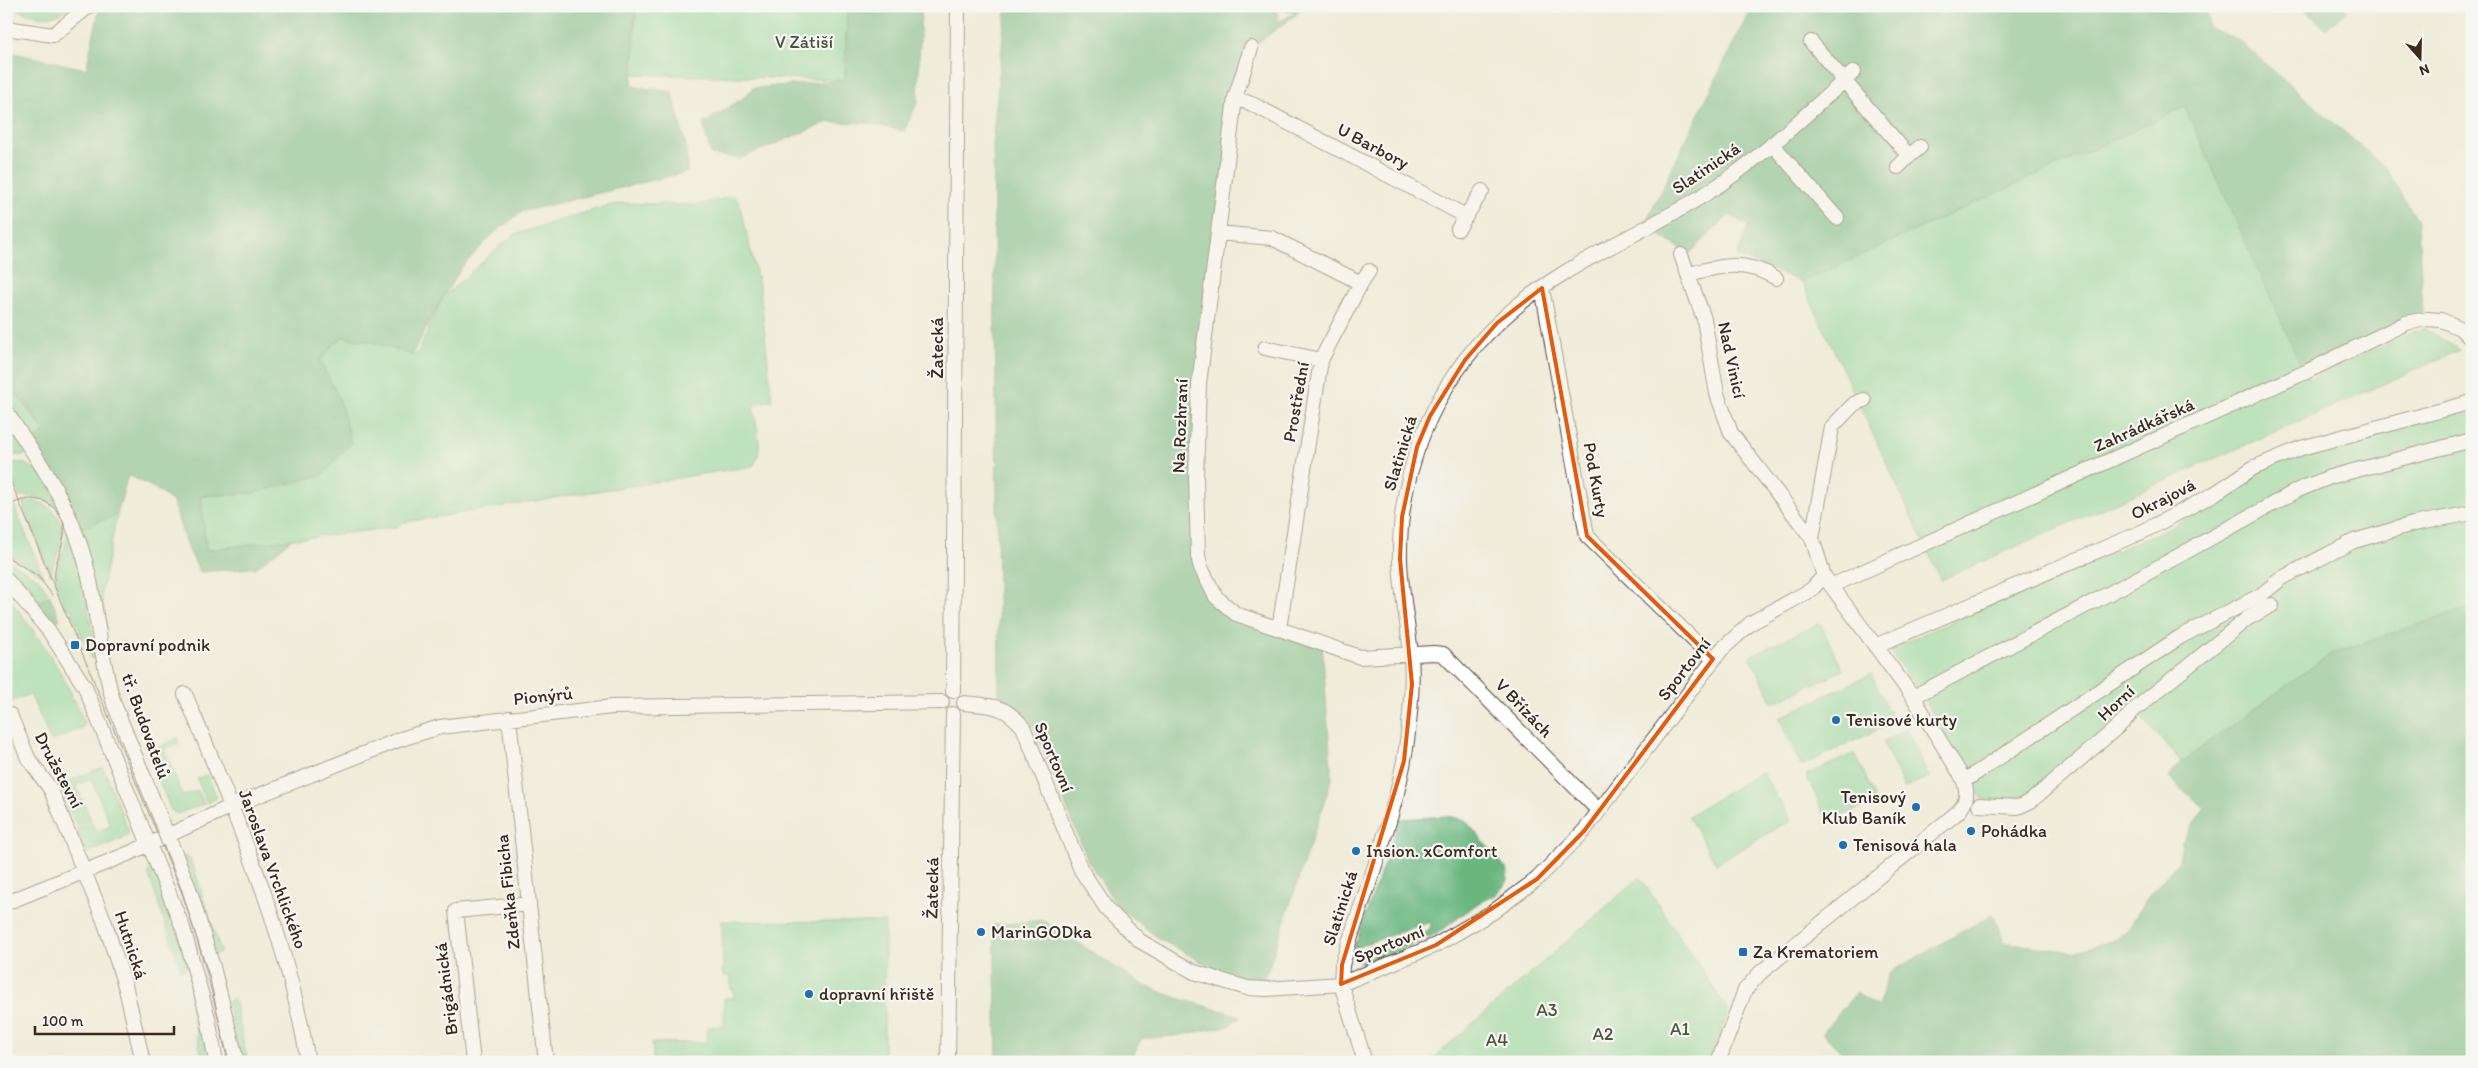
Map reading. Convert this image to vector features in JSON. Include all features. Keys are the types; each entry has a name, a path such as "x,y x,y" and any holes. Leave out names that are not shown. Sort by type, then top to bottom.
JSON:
{"street":[{"path":"6,28 53,35 89,6"},
{"name":"Žatecká","path":"954,690 958,6"},
{"path":"1811,42 1850,76 1915,152 1898,167"},
{"name":"Na Rozhraní","path":"1251,48 1235,98 1198,384 1196,477 1198,556 1201,568 1216,597 1236,614 1360,657 1411,655"},
{"name":"Slatinická","path":"1341,984 1342,965 1396,795 1404,761 1412,684 1411,655 1400,559 1402,517 1418,447 1430,416 1448,383 1497,323 1542,288 1708,193 1772,144 1850,76"},
{"name":"U Barbory","path":"1235,98 1252,104 1466,216"},
{"path":"1772,144 1837,218"},
{"path":"1458,229 1482,190"},
{"path":"1218,233 1272,238 1361,283"},
{"name":"Nad Vinicí","path":"1681,255 1704,319 1717,394 1731,433 1812,538"},
{"path":"1689,274 1727,265 1745,265 1762,270 1776,278"},
{"name":"Prostřední","path":"1279,629 1321,360 1369,271"},
{"name":"Pod Kurty","path":"1542,288 1587,536 1713,659"},
{"name":"Zahrádkářská","path":"1828,581 2308,371 2406,323 2427,319 2441,320 2454,324 2471,339"},
{"path":"1265,348 1321,360"},
{"path":"1718,1062 1745,990 1760,973 1958,812 1973,803 1964,781 1913,697 1828,581 1812,538 1832,427 1854,404 1864,400"},
{"name":"Okrajová","path":"1875,646 2144,531 2214,494 2253,468 2300,448 2472,402"},
{"name":"tř. Budovatelů","path":"6,412 49,473 73,524 90,580 107,681 114,704 189,888 214,967 237,1062"},
{"path":"1913,697 2151,571 2298,490 2330,477 2472,440"},
{"path":"1964,781 2180,637 2261,595 2282,578 2354,541 2413,524 2472,513"},
{"path":"6,579 49,631 85,687 183,928 208,1018 216,1062"},
{"name":"Sportovní","path":"964,703 1000,707 1012,714 1023,727 1081,870 1107,910 1140,940 1194,972 1247,988 1341,984 1436,945 1493,912 1537,879 1584,831 1713,659 1751,624 1828,581"},
{"name":"Horní","path":"1973,803 2018,807 2031,801 2122,724 2136,709 2248,618 2272,605"},
{"name":"V Břízách","path":"1411,655 1443,654 1599,811"},
{"path":"954,690 962,696 964,703 960,712 953,714 946,712 942,702 946,693 954,690"},
{"name":"Jaroslava Vrchlického","path":"184,694 232,806 276,922 301,1017 308,1062"},
{"name":"Pionýrů","path":"6,904 149,844 232,806 401,739 440,726 612,707 942,702"},
{"name":"Žatecká","path":"948,1062 953,714"},
{"name":"Družstevní","path":"10,715 28,758 51,790 84,871"},
{"name":"Zdeňka Fibicha","path":"509,718 546,1062"},
{"name":"Hutnická","path":"84,871 105,923 126,989 143,1062"},
{"name":"Brigádnická","path":"473,1062 456,911 528,904"},
{"path":"1341,984 1365,1062"}],"highlighted area":[{"path":"1542,288 1587,536 1713,659 1584,831 1537,879 1436,945 1341,984 1342,965 1404,761 1412,684 1400,559 1402,517 1417,447 1430,416 1465,360 1497,323"}],"green space":[{"path":"14,6 70,6 64,11 50,16 34,16"},
{"path":"100,6 635,6 632,86 672,92 687,149 687,172 521,212 491,236 462,267 443,297 412,355 373,342 343,337 332,346 320,361 339,398 351,443 322,475 253,493 201,496 206,550 292,539 256,568 200,572 186,545 173,502 156,489 128,475 117,515 80,528 62,486 34,441 45,431 16,393 6,368 6,51 86,69"},
{"name":"V Zátiší","path":"636,6 847,6 845,80 634,74"},
{"path":"847,6 921,6 918,101 904,131 867,123 828,122 741,158 711,155 703,124 743,98 753,88 845,80"},
{"path":"1006,6 1278,6 1277,22 1296,13 1286,11 1286,6 1301,6 1298,13 1251,48 1235,98 1199,384 1198,556 1214,593 1241,615 1322,643 1332,779 1268,970 1258,986 1235,980 1161,940 1118,907 1088,861 1035,729 1024,713 999,697 993,135"},
{"path":"1752,6 2206,6 2209,28 2237,39 2385,167 2418,221 2423,313 2302,368 2185,107 1802,282 1737,256 1748,226 1729,215 1689,254 1644,225"},
{"path":"2301,6 2343,6 2348,11 2326,29"},
{"path":"2185,107 2308,379 2423,328 2460,350 1941,580 1802,282"},
{"path":"734,196 739,202 760,289 772,400 753,405 759,444 757,460 753,466 402,522 398,527 206,550 201,496 253,493 351,443 339,398 320,361 332,346 343,337 373,342 412,355 418,353 443,297 513,235 606,206 623,203 697,205"},
{"path":"6,368 16,393 45,432 34,441 6,400"},
{"path":"2472,409 2472,607 2330,654 2182,762 2132,707 2024,798 1982,800 1974,786 1972,777 1918,690 1890,651 1893,647 2173,526 2275,463 2313,450"},
{"path":"6,420 26,453 25,455 6,456"},
{"path":"6,461 23,463 40,471 56,497 79,559 97,657 91,659 70,607 66,609 57,584 56,576 66,542 65,522 56,507 48,501 30,496 20,497"},
{"path":"34,501 48,506 59,519 62,527 61,543 51,575 22,502"},
{"path":"14,505 43,576 6,553 6,511"},
{"path":"117,515 101,593 107,631 104,636 80,528"},
{"path":"6,559 39,579 50,596 40,601 20,591 11,581"},
{"path":"30,591 40,601 50,596 60,619 54,623 62,632 57,635 24,595"},
{"path":"6,594 58,668 85,724 82,728 51,741 30,694 10,702 6,695"},
{"path":"2472,607 2472,1062 1851,1062 1822,1033 1856,993 1878,1007 1889,973 1993,914 2004,942 2073,952 2117,939 2128,929 2148,897 2179,861 2182,842 2204,808 2168,777 2182,762 2330,654"},
{"name":"Tenisové kurty","path":"1820,623 1843,670 1773,703 1750,656"},
{"name":"Tenisové kurty","path":"1871,674 1894,722 1801,766 1779,718"},
{"name":"Tenisové kurty","path":"1907,730 1929,777 1904,788 1883,742"},
{"path":"177,738 179,743 164,749 183,796 198,790 204,804 177,814 171,810 147,752"},
{"name":"Tenisové kurty","path":"1855,753 1876,801 1828,822 1806,775"},
{"path":"103,767 129,832 126,837 86,853 76,829 92,823 96,832 111,826 91,779 76,785 81,796 65,802 61,788 64,783"},
{"path":"1762,772 1791,820 1716,864 1688,816"},
{"path":"205,775 208,776 217,798 207,803 197,779"},
{"path":"82,799 91,820 77,826 66,805"},
{"path":"1447,816 1465,820 1508,871 1507,882 1497,894 1474,906 1438,933 1365,965 1358,963 1375,953 1430,929 1430,922 1354,948 1400,819"},
{"path":"181,856 189,858 193,866 221,952 215,954"},
{"path":"153,868 169,907 188,968 181,970 148,873"},
{"path":"1640,877 1728,1010 1712,1062 1429,1062"},
{"path":"1043,920 1143,985 1175,997 1240,1016 1229,1026 1174,1036 1141,1039 1130,1062 997,1062 994,925"},
{"name":"dopravní hřiště","path":"722,921 885,922 884,1062 653,1062 652,1043 707,1042 707,1027 724,1026 724,998 734,998 733,989 731,989 731,976 723,976"},
{"path":"234,999 248,1062 241,1062 227,1001"},
{"path":"198,1007 210,1062 203,1062 191,1008"}],"tram line":[{"path":"6,470 182,893 210,979 228,1062"},
{"path":"6,508 14,503 30,499 46,502 56,510 62,519 64,536 56,563 55,581"},
{"path":"6,556 38,576 53,596"}],"place":[{"name":"Dopravní podnik","path":"75,645"},
{"name":"Tenisové kurty","path":"1836,720"},
{"name":"Tenisový Klub Baník","path":"1916,807"},
{"name":"Pohádka","path":"1971,831"},
{"name":"Tenisová hala","path":"1843,845"},
{"name":"Insion. xComfort","path":"1356,851"},
{"name":"MarinGODka","path":"981,932"},
{"name":"Za Krematoriem","path":"1743,952"},
{"name":"dopravní hřiště","path":"809,994"}],"park label":[{"name":"A3","path":"1547,1010"},
{"name":"A1","path":"1680,1029"},
{"name":"A2","path":"1603,1034"},
{"name":"A4","path":"1497,1040"}]}
